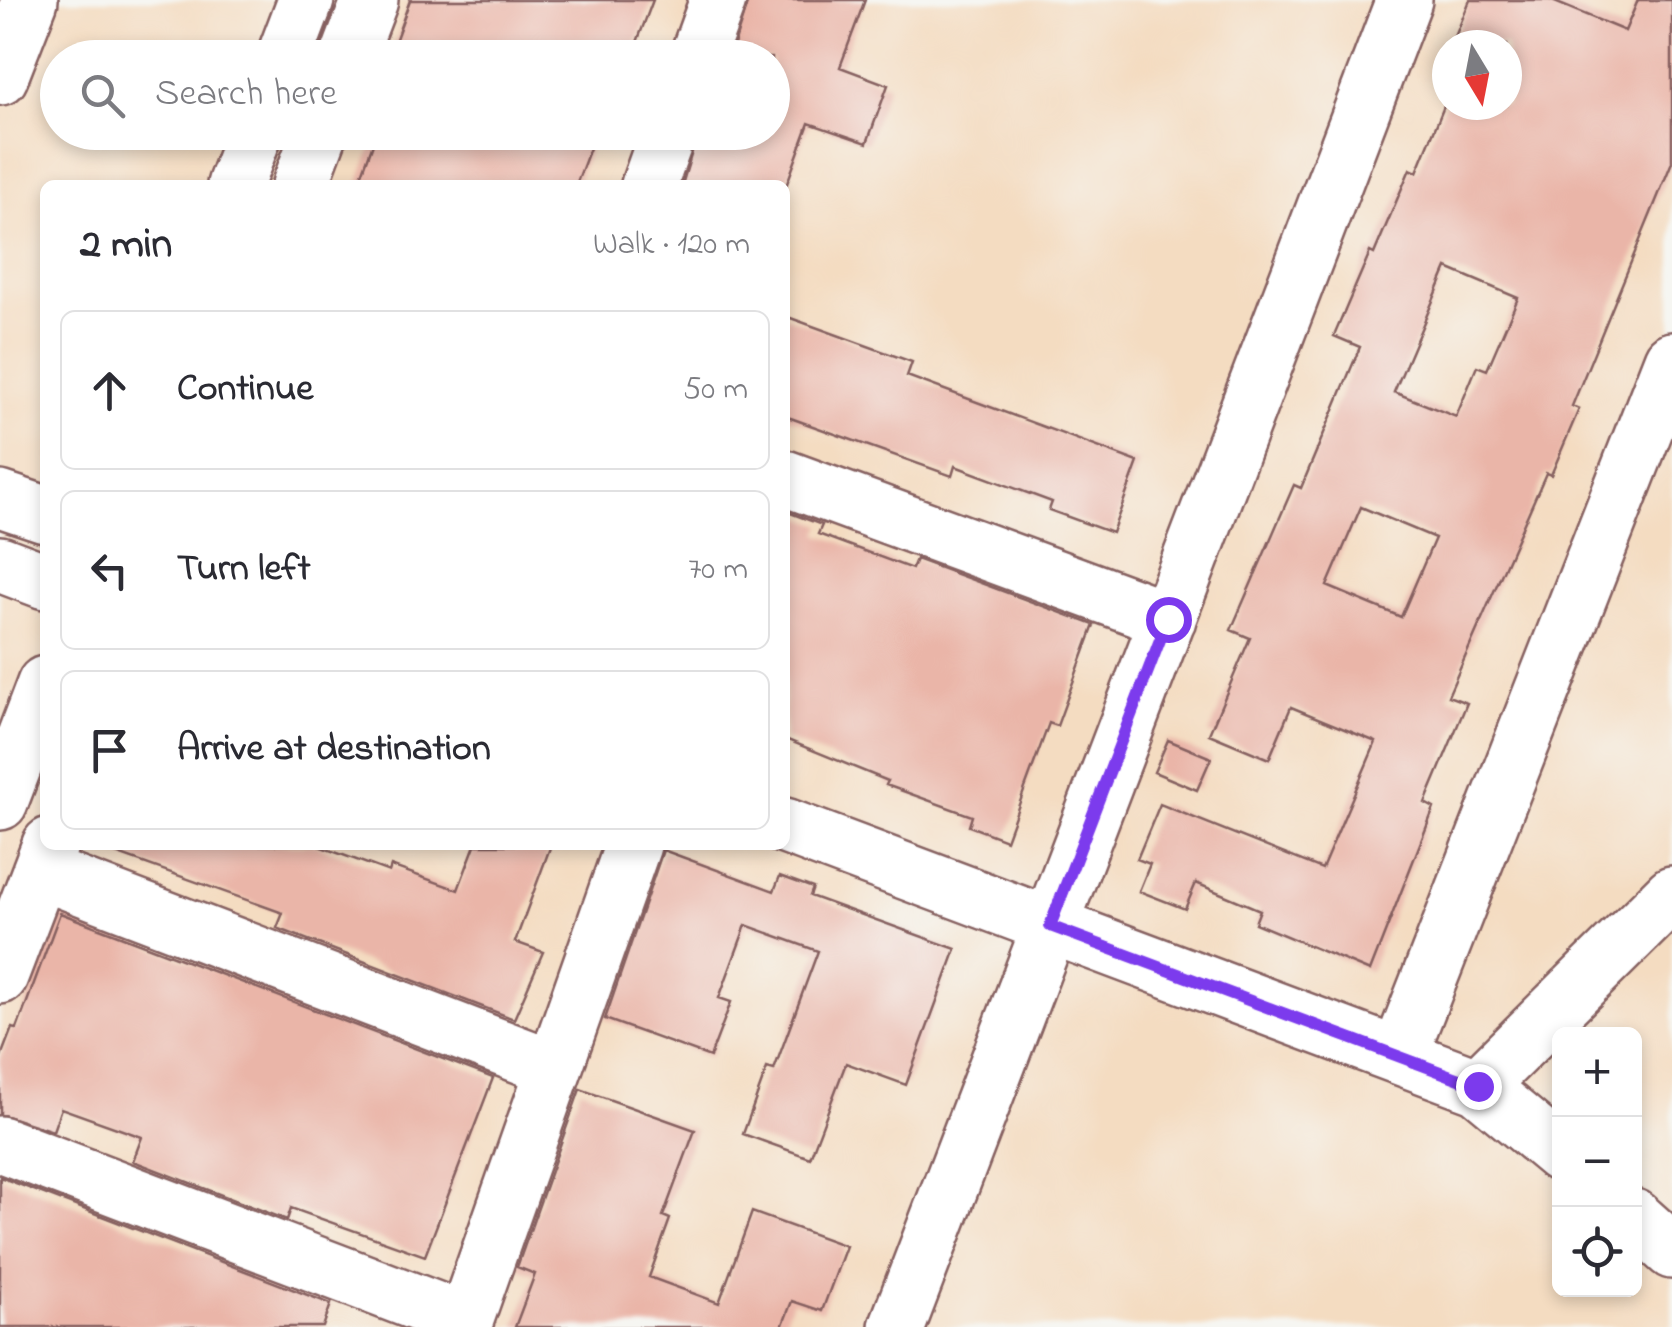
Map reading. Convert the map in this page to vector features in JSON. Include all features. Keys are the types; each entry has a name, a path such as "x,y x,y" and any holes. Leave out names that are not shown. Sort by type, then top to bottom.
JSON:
{"street":[{"path":"0,77 30,0"},
{"path":"291,40 306,0"},
{"path":"355,40 370,0"},
{"path":"704,40 718,0"},
{"path":"902,1326 1050,926 1404,0"},
{"path":"238,180 249,150"},
{"path":"302,180 313,150"},
{"path":"650,180 661,150"},
{"path":"1398,1056 1672,360"},
{"path":"790,480 1168,619"},
{"path":"0,499 40,512"},
{"path":"0,564 40,578"},
{"path":"0,802 40,697"},
{"path":"790,828 1478,1086 1552,1147"},
{"path":"0,1144 464,1324 632,850"},
{"path":"0,976 45,858 554,1068"},
{"path":"1478,1086 1672,894"},
{"path":"1642,1224 1672,1250"}],"building":[{"path":"410,0 653,0 638,40 396,40"},
{"path":"748,0 865,0 840,67 888,85 867,143 809,123 788,180 684,180 693,150 790,150 790,40 736,40"},
{"path":"1470,0 1550,0 1625,31 1638,0 1672,0 1672,162 1572,406 1579,409 1551,475 1546,473 1448,696 1467,703 1425,803 1434,808 1370,971 1255,923 1260,910 1196,883 1185,909 1139,891 1150,864 1137,859 1160,804 1322,869 1376,742 1291,707 1269,759 1209,734 1250,638 1231,630 1294,485 1301,488 1360,347 1334,336 1410,169 1417,172 1438,120 1522,120 1522,30 1458,30","holes":["1447,268 1518,298 1487,370 1477,366 1456,417 1394,392","1361,507 1435,538 1401,617 1327,586"]},
{"path":"371,150 589,150 578,180 360,180"},
{"path":"790,318 912,362 907,376 1138,462 1112,533 1049,510 1052,502 955,466 952,476 790,418"},
{"path":"790,513 822,525 818,534 912,569 916,559 1094,625 1057,726 1049,723 1006,840 969,826 972,816 886,785 888,781 790,741"},
{"path":"1168,740 1211,758 1197,790 1154,772"},
{"path":"107,850 330,850 389,872 391,866 458,890 473,850 549,850 515,942 543,952 514,1019 277,928 283,913"},
{"path":"663,850 774,891 780,876 813,888 810,896 956,949 906,1085 846,1063 810,1158 743,1134 767,1068 774,1070 818,951 746,925 719,998 731,1002 710,1057 605,1019"},
{"path":"60,913 493,1078 425,1256 291,1208 287,1220 133,1161 142,1137 61,1108 53,1131 0,1114 0,1059 12,1028 17,1029"},
{"path":"580,1089 695,1130 663,1216 670,1219 649,1277 719,1303 752,1212 846,1246 822,1311 792,1301 782,1327 515,1327 535,1274 517,1267"},
{"path":"0,1177 331,1304 323,1327 0,1327"}],"route":[{"path":"1168,619 1050,926 1478,1086"}]}
